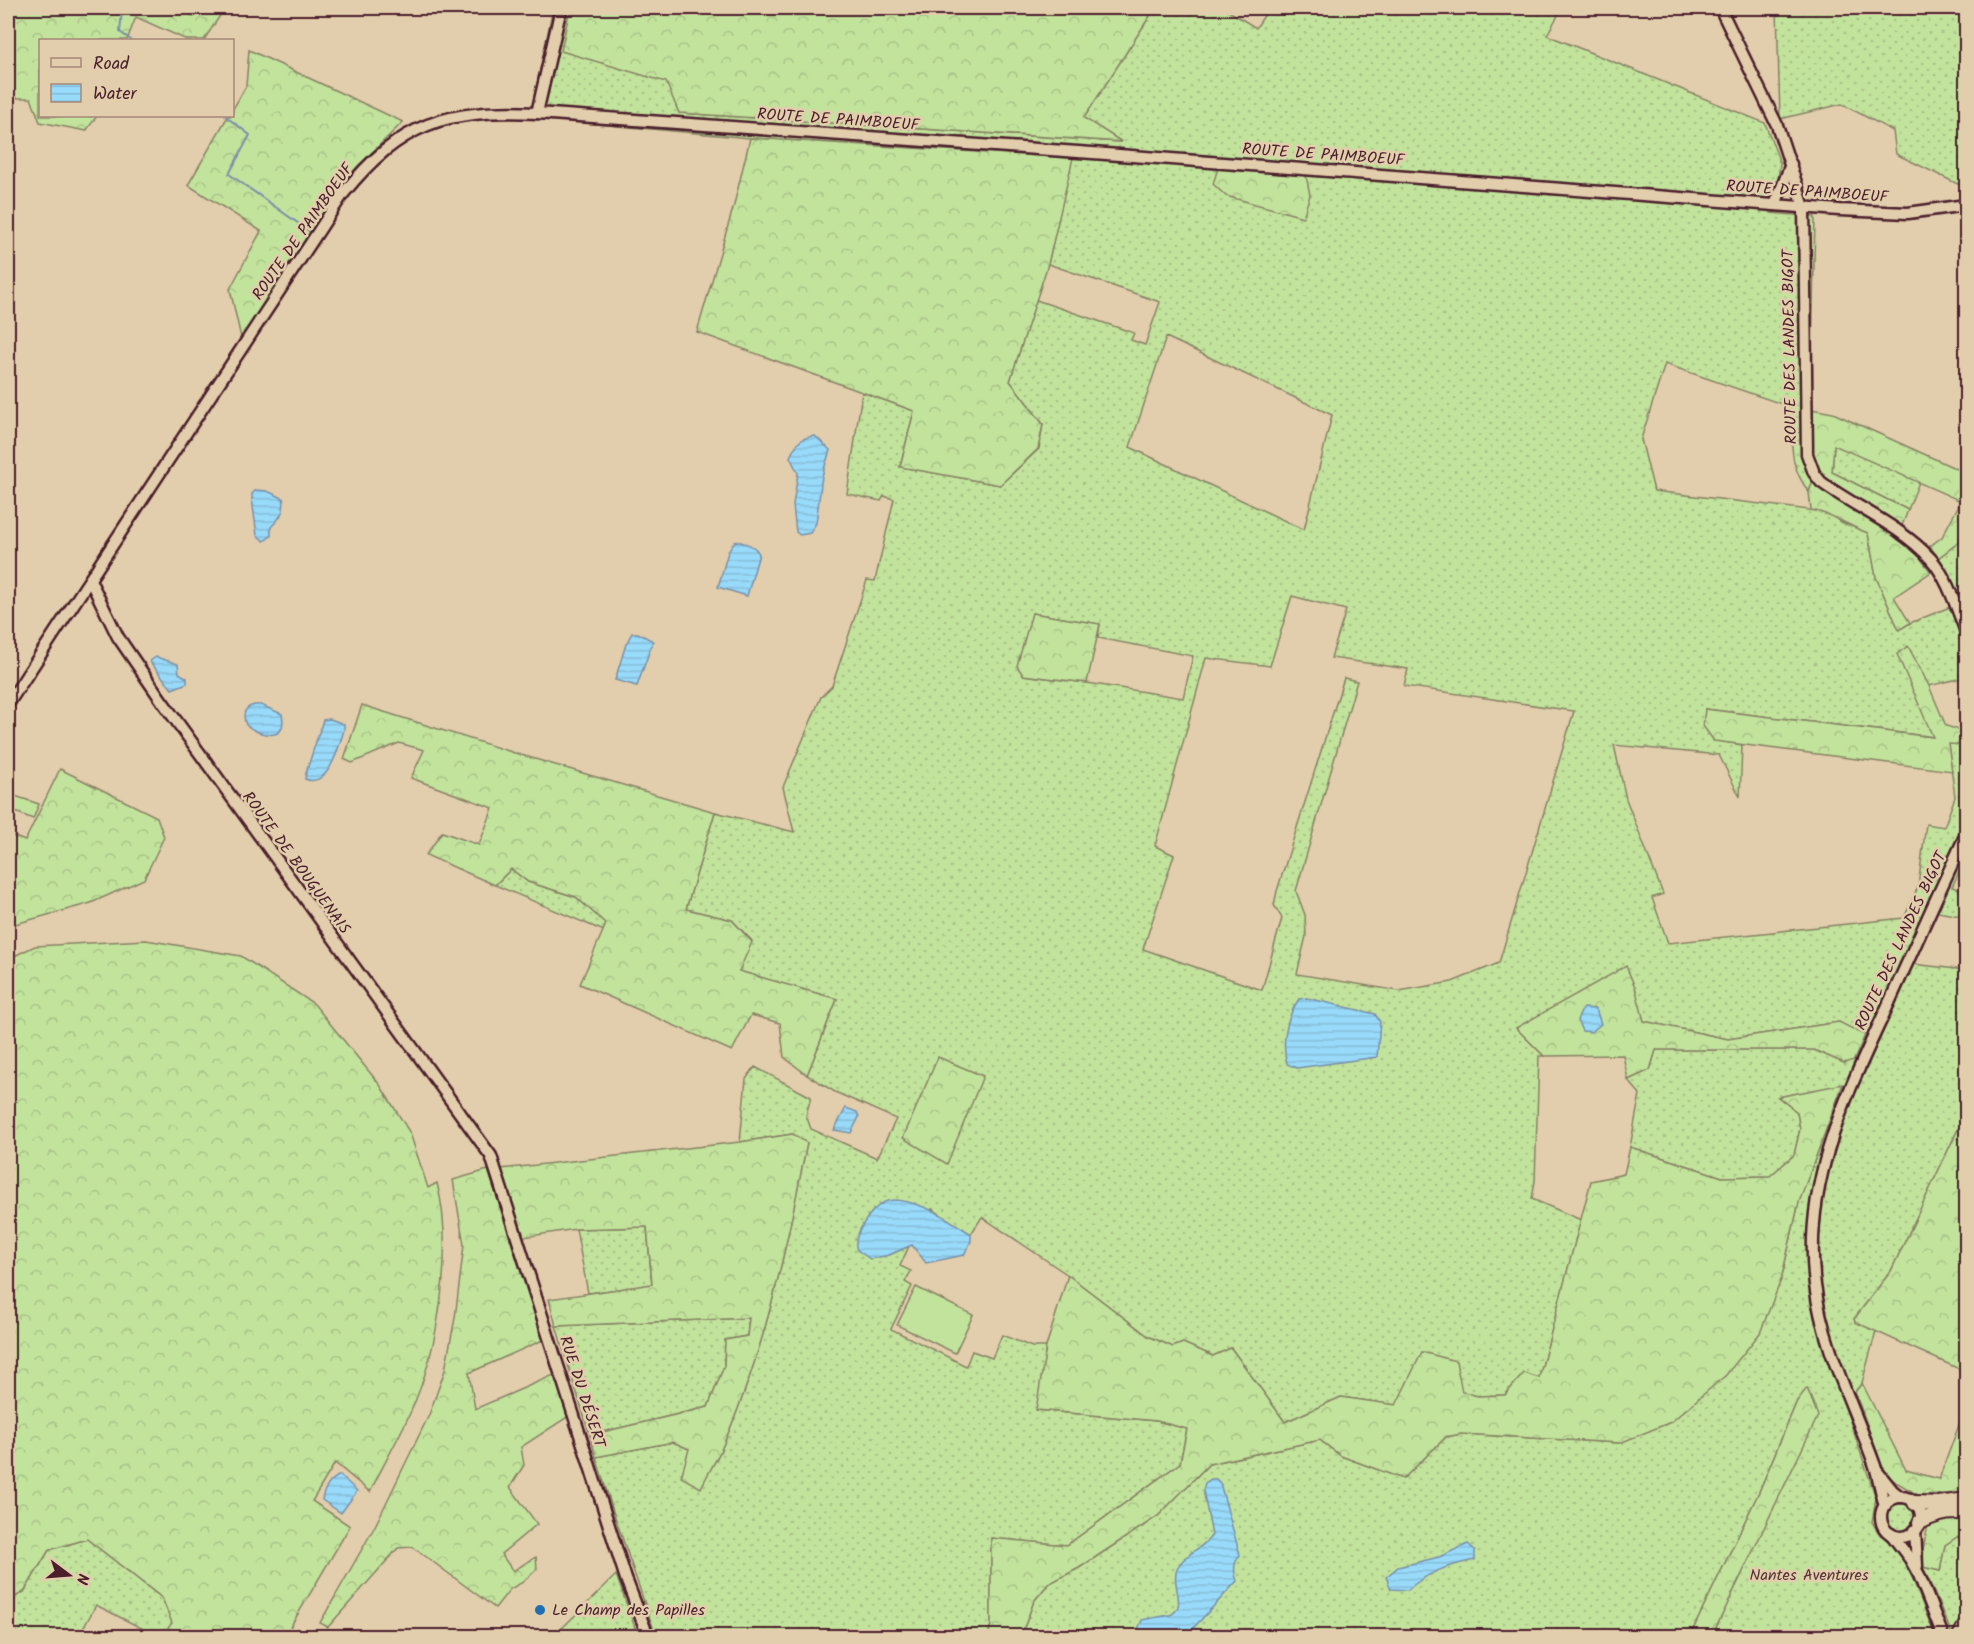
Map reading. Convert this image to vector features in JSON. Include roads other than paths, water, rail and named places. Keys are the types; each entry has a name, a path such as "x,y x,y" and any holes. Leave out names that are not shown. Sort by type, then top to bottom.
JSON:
{"highway":[{"path":"1915,1503 1939,1504 1966,1500"},
{"path":"1918,1526 1936,1514 1955,1512 1966,1514"},
{"path":"1964,1636 1966,1625"}],"street":[{"path":"537,113 561,8"},
{"name":"ROUTE DES LANDES BIGOT","path":"1720,8 1777,125 1804,207 1806,405 1809,463 1821,482 1897,531 1932,559 1940,571 1966,632"},
{"name":"ROUTE DE PAIMBOEUF","path":"8,704 343,194 371,162 409,134 447,118 482,112 537,113 1908,213 1966,205"},
{"path":"1775,205 1791,164"},
{"name":"ROUTE DE BOUGUENAIS","path":"90,580 118,637 162,701 491,1156"},
{"name":"ROUTE DES LANDES BIGOT","path":"1876,1468 1825,1335 1815,1286 1812,1256 1813,1221 1822,1167 1829,1144 1863,1060 1966,834"},
{"name":"RUE DU DÉSERT","path":"491,1156 622,1568 648,1636"},
{"path":"1876,1468 1893,1491 1915,1503 1920,1512 1916,1554 1919,1575"},
{"path":"1876,1468 1885,1506 1882,1521 1919,1575 1942,1633"},
{"path":"1885,1506 1890,1500 1901,1497"},
{"path":"1891,1534 1906,1536 1918,1526"}],"water":[{"path":"815,436 830,450 822,476 816,523 810,533 800,535 796,532 793,505 798,473 790,457 799,442"},
{"path":"256,490 267,491 283,498 284,502 282,514 271,527 271,536 264,541 257,535 252,499 252,494"},
{"path":"735,541 749,545 759,554 747,596 718,587 728,552"},
{"path":"632,633 638,633 653,641 637,686 615,680 626,644"},
{"path":"156,657 178,664 179,673 187,678 187,683 172,689 150,661"},
{"path":"261,705 282,714 281,730 277,733 266,734 246,725 245,712 248,707"},
{"path":"330,719 344,724 336,755 321,778 305,779 323,720"},
{"path":"1307,998 1375,1014 1380,1022 1377,1057 1297,1068 1287,1064 1285,1039 1288,1022 1299,999"},
{"path":"1583,1008 1596,1009 1601,1024 1591,1032 1582,1031 1577,1020"},
{"path":"846,1108 857,1112 859,1117 851,1133 834,1130"},
{"path":"890,1200 928,1208 971,1234 971,1241 964,1255 926,1263 912,1245 889,1255 870,1259 857,1250 859,1231 868,1217 878,1206"},
{"path":"340,1475 357,1491 341,1513 322,1500 328,1486"},
{"path":"1216,1479 1220,1483 1240,1555 1234,1567 1237,1581 1186,1636 1135,1636 1142,1620 1170,1615 1178,1606 1176,1573 1178,1567 1212,1535 1203,1490 1205,1483"},
{"path":"1468,1544 1475,1550 1475,1560 1439,1570 1423,1578 1408,1590 1391,1589 1386,1577 1398,1567 1439,1557"}],"waterway":[{"path":"122,10 120,32 130,39"},
{"path":"226,117 250,135 229,174 309,231"}],"place":[{"name":"Le Champ des Papilles","path":"540,1610"}],"park label":[{"name":"Nantes Aventures","path":"1809,1575"}]}
